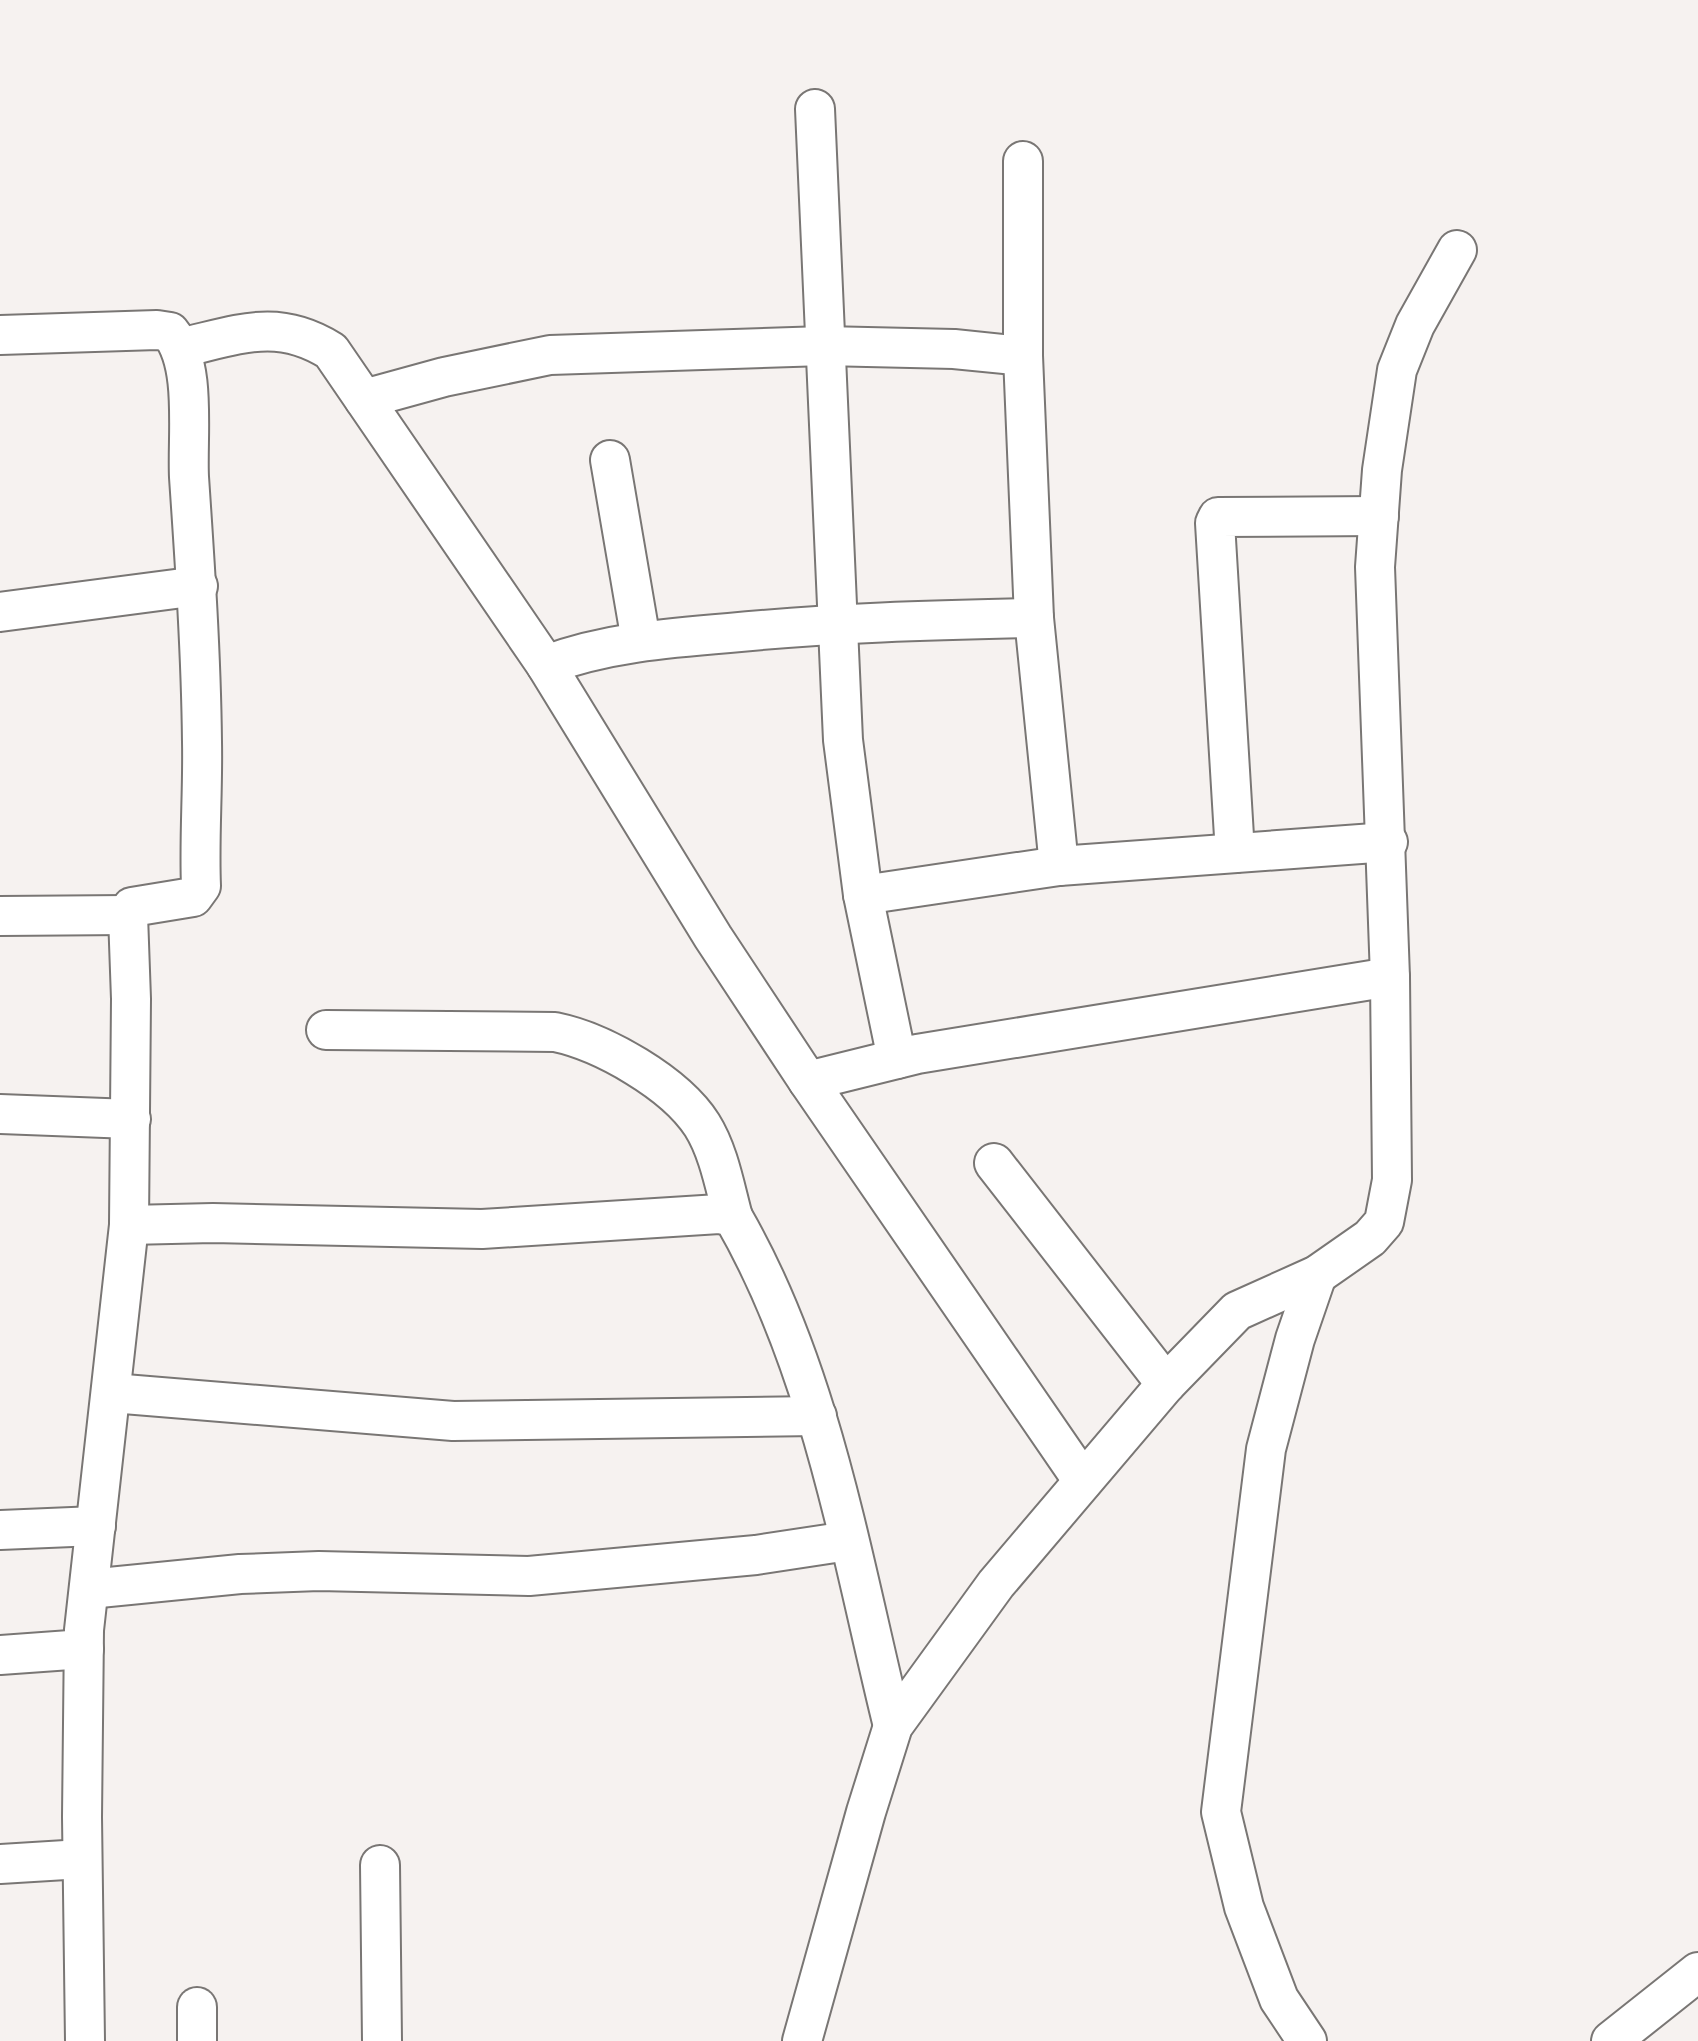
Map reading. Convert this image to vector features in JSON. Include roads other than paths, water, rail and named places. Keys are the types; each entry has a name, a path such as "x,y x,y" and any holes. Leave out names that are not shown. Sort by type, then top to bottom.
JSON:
{"street":[{"path":"815,109 843,740 863,895 897,1059"},
{"path":"1023,161 1023,356 1034,618 1059,866"},
{"path":"802,2041 893,1726 996,1584 1166,1384 1237,1311 1318,1275 1370,1238 1384,1222 1390,1200 1390,978 1388,842 1375,567 1397,370 1415,325 1457,250"},
{"path":"0,335 157,330 170,332 180,348 188,379 187,426 198,586 202,744 200,888 193,897 132,907 128,915 131,1119 129,1225 84,1649 82,1859 85,2041"},
{"path":"180,348 245,333 279,330 298,333 331,351 546,666 713,937 808,1081 1083,1481"},
{"path":"364,399 444,377 550,355 824,346 954,349 1023,356"},
{"path":"610,460 641,641"},
{"path":"1235,852 1215,523 1223,515 1379,516"},
{"path":"0,612 198,586"},
{"path":"546,666 570,656 641,641 836,623 1034,618"},
{"path":"863,895 1059,866 1388,842"},
{"path":"0,916 128,915"},
{"path":"808,1081 897,1059 1390,978"},
{"path":"326,1030 555,1032 582,1037 634,1066 673,1095 702,1125 718,1163 733,1217 750,1248 817,1416 893,1726"},
{"path":"0,1114 131,1119"},
{"path":"995,1163 1166,1384"},
{"path":"129,1225 214,1223 482,1229 719,1214 733,1217"},
{"path":"1307,2041 1279,2000 1244,1907 1221,1812 1266,1449 1295,1339 1318,1275"},
{"path":"112,1393 453,1421 817,1416"},
{"path":"0,1530 96,1526"},
{"path":"89,1589 240,1574 319,1571 529,1576 756,1555 848,1541"},
{"path":"0,1655 84,1649"},
{"path":"0,1864 82,1859"},
{"path":"380,1865 382,2041"},
{"path":"1611,2041 1698,1972"}]}
